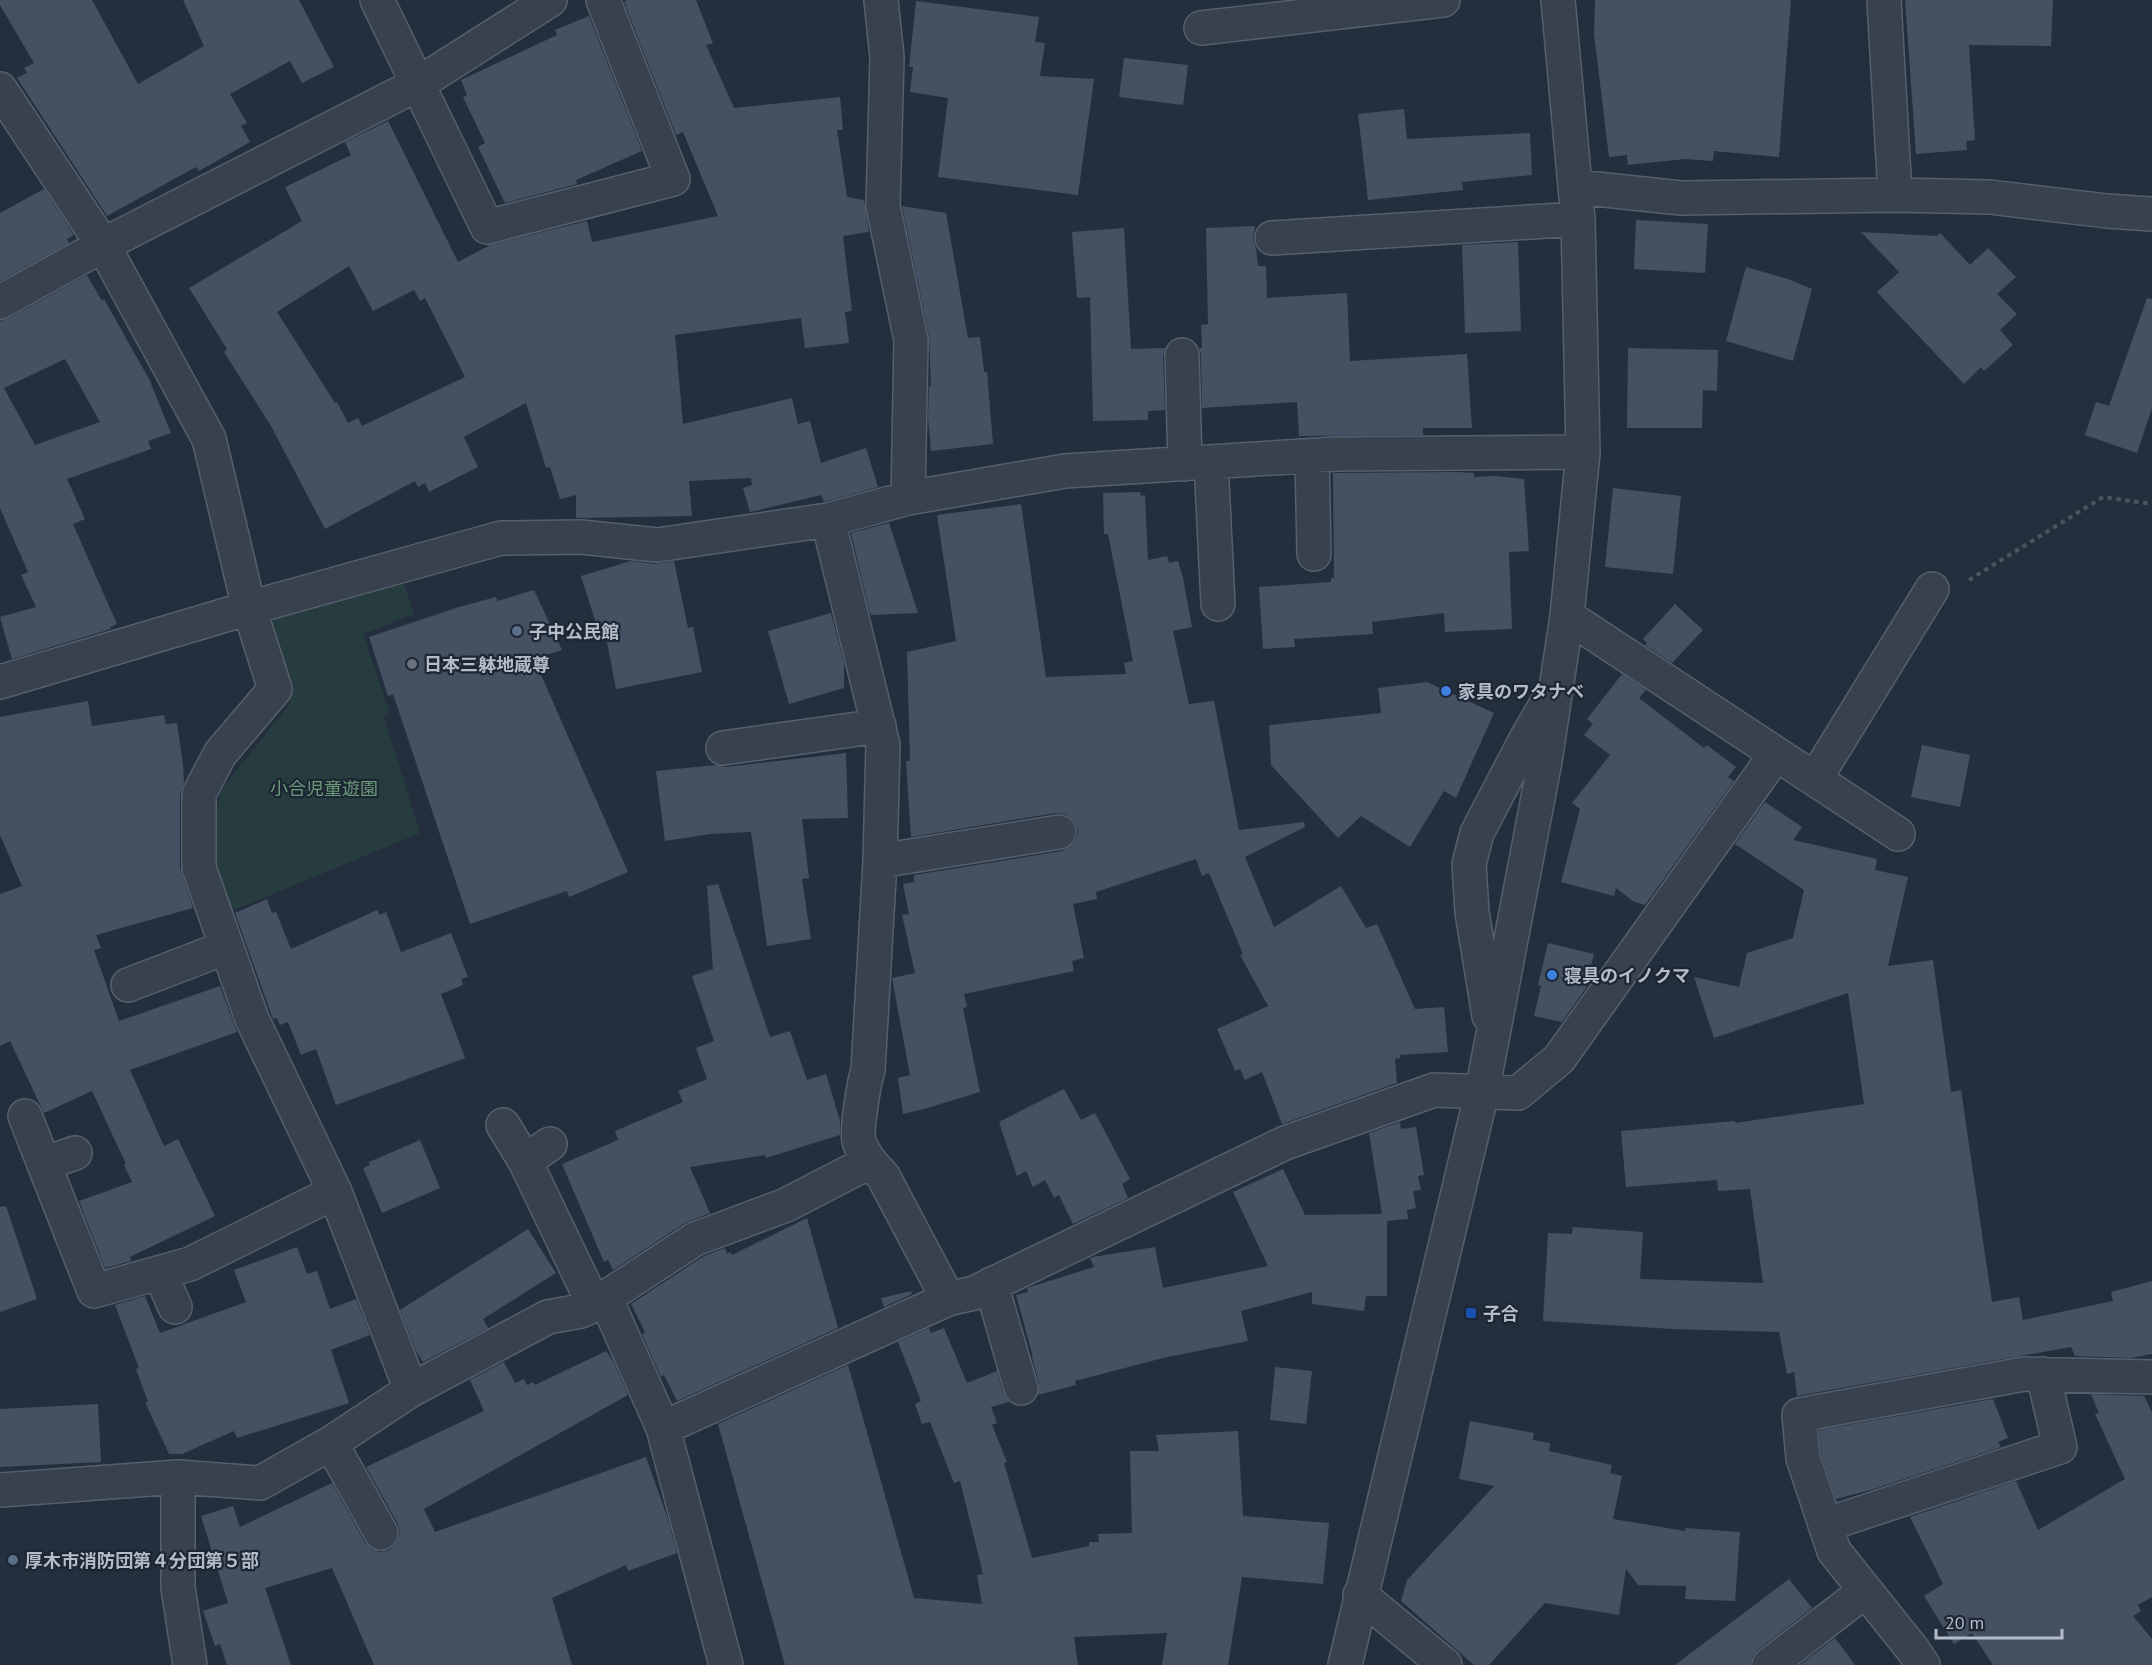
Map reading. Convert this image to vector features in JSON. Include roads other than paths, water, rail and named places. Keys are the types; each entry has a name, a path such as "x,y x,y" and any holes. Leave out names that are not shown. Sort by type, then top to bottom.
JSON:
{"street":[{"path":"377,0 487,227 673,179 603,0"},
{"path":"0,302 103,245 418,84 550,0"},
{"path":"881,0 886,57 883,206 911,340 908,498"},
{"path":"1201,28 1443,0"},
{"path":"1345,1665 1482,1092 1545,761 1567,616 1583,452 1577,203 1558,0"},
{"path":"1884,0 1895,195"},
{"path":"0,89 103,245 209,439 249,608 275,689 220,754 199,795 199,868 252,1019 335,1192 411,1390"},
{"path":"2107,212 2126,196 2152,193"},
{"path":"1272,238 1577,203 1682,198 1895,195 1990,197 2107,212 2152,214"},
{"path":"1182,355 1218,604"},
{"path":"0,682 249,608 501,538 581,537 657,545 828,520 908,498 1065,471 1312,456 1583,452"},
{"path":"1312,456 1314,554"},
{"path":"828,520 883,745 880,861 868,1070 864,1080 858,1139 869,1162 883,1176 948,1299"},
{"path":"1815,779 1932,589"},
{"path":"1567,616 1898,834"},
{"path":"1492,1039 1472,912 1469,864 1478,833 1525,741 1556,687"},
{"path":"723,748 879,726"},
{"path":"663,1428 948,1299 974,1293 1285,1143 1434,1090 1518,1093 1559,1059 1776,754"},
{"path":"880,861 1059,832"},
{"path":"128,985 227,947"},
{"path":"25,1116 94,1291 190,1264 335,1192"},
{"path":"502,1125 537,1153 599,1301 663,1428 726,1665"},
{"path":"44,1164 75,1153"},
{"path":"0,1490 178,1476 260,1483 331,1443 411,1390 548,1317 581,1311 695,1239 786,1205 869,1162"},
{"path":"160,1273 175,1307"},
{"path":"991,1284 1021,1388"},
{"path":"1923,1665 1834,1551 1803,1458 1799,1415 2024,1374 2152,1377"},
{"path":"1825,1525 2060,1447 2043,1374"},
{"path":"331,1443 381,1533"},
{"path":"178,1476 178,1588 190,1665"},
{"path":"1768,1665 1865,1591"},
{"path":"1360,1595 1445,1665"}],"place":[{"name":"子中公民館","path":"517,631"},
{"name":"日本三躰地蔵尊","path":"412,664"},
{"name":"家具のワタナベ","path":"1446,691"},
{"name":"寝具のイノクマ","path":"1552,975"},
{"name":"子合","path":"1471,1313"},
{"name":"厚木市消防団第４分団第５部","path":"13,1560"}],"park label":[{"name":"小合児童遊園","path":"324,788"}]}
